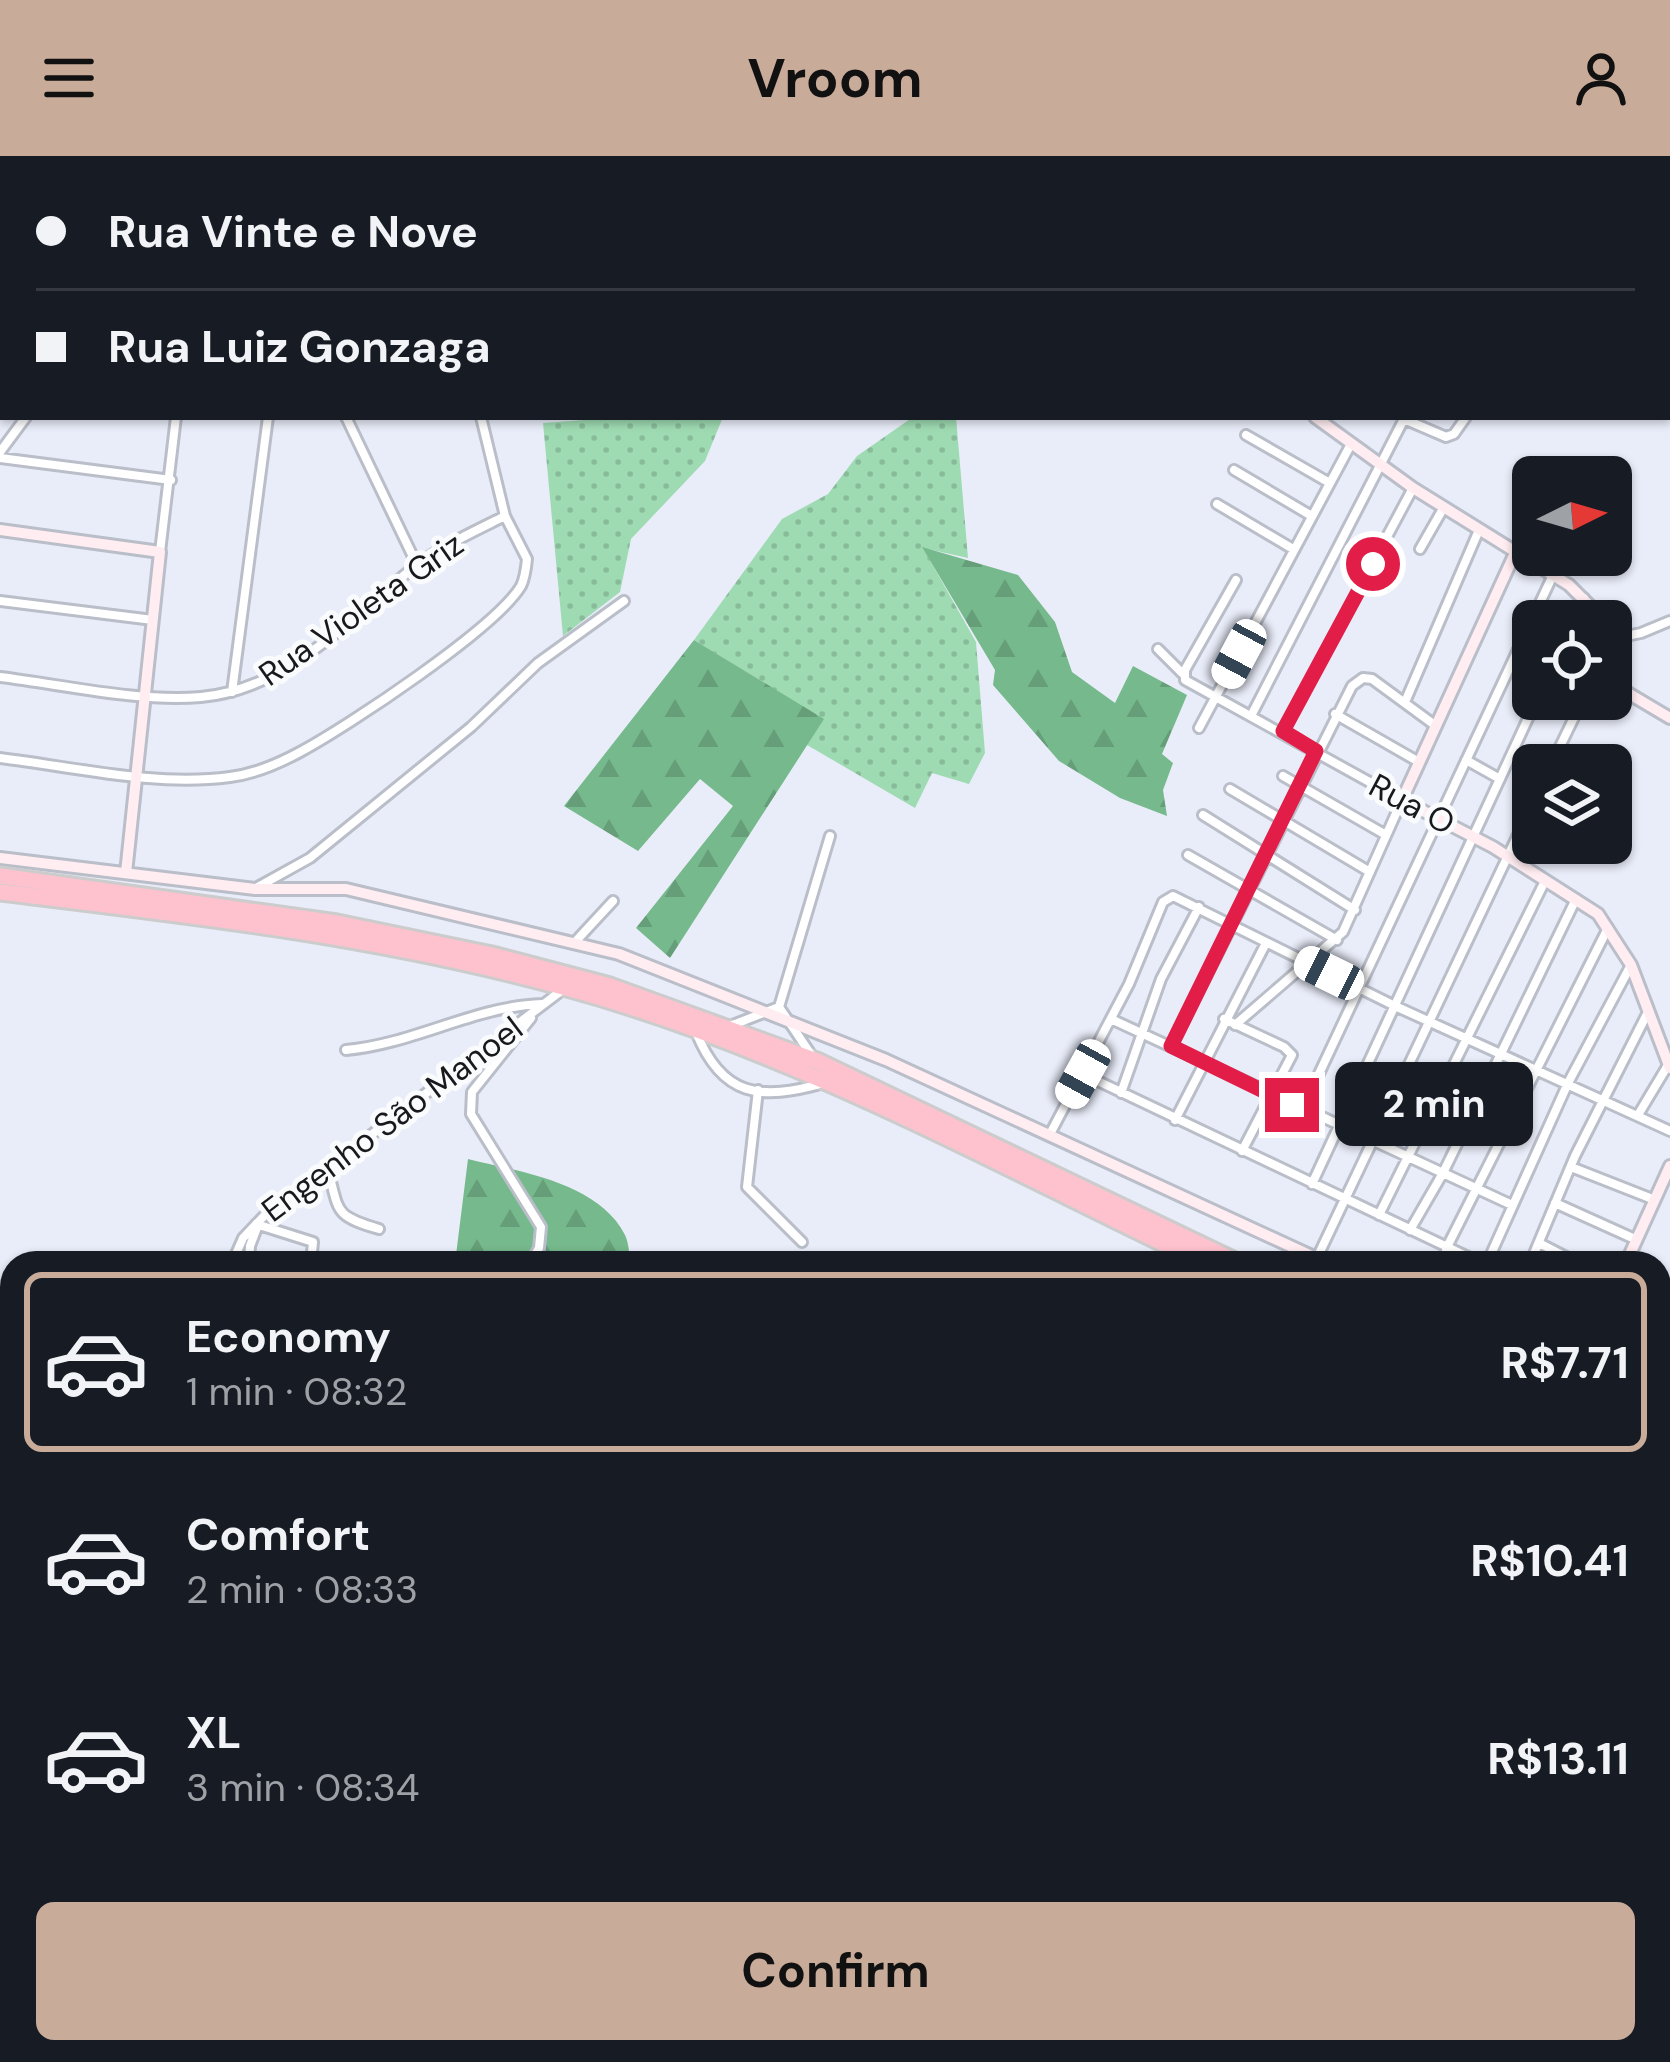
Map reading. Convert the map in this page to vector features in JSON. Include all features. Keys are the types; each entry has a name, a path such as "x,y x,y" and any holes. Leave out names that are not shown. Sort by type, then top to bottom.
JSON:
{"highway":[{"path":"0,876 284,914 423,940 590,980 817,1061 1214,1251"},
{"path":"0,892 321,933 566,987 696,1031 824,1083 1179,1251"}],"main road":[{"path":"1319,420 1413,488 1512,549"},
{"path":"0,530 160,552 126,873"},
{"path":"1402,800 1512,560"},
{"path":"1556,576 1584,598"},
{"path":"1632,695 1670,718"},
{"name":"Rua O","path":"1402,800 1507,856 1609,926"},
{"path":"0,858 255,889 346,889 662,968 777,1013 1301,1251"},
{"path":"1609,926 1630,965 1669,1066"},
{"path":"1631,1251 1670,1166"}],"street":[{"path":"24,420 0,455 171,480"},
{"path":"160,552 176,420"},
{"path":"232,692 268,420"},
{"path":"347,420 417,566"},
{"path":"0,758 136,775 196,778 250,773 301,752 385,696 481,628 518,591 526,572 526,560 505,516 483,420"},
{"path":"1252,714 1403,420"},
{"path":"1408,420 1446,437 1464,420"},
{"path":"1246,435 1328,482"},
{"path":"1199,728 1352,444"},
{"path":"1234,470 1310,516"},
{"path":"1283,731 1413,488"},
{"path":"1217,504 1293,549"},
{"path":"1420,549 1444,507"},
{"name":"Rua Violeta Griz","path":"0,676 144,694 199,697 232,692 271,678 417,566 505,516"},
{"path":"1405,702 1479,530"},
{"path":"1302,1110 1552,576"},
{"path":"1187,679 1236,580"},
{"path":"0,601 153,620"},
{"path":"255,889 310,858 471,727 538,663 624,601"},
{"path":"1632,633 1670,622"},
{"name":"Rua O","path":"1158,649 1187,679 1402,800"},
{"path":"1171,1046 1316,751 1358,680 1367,677 1379,683 1436,726"},
{"path":"1335,714 1419,762"},
{"path":"1312,1184 1528,720"},
{"path":"1466,760 1500,779"},
{"path":"1282,776 1386,835"},
{"path":"1230,789 1370,872"},
{"path":"1235,1025 1337,940 1355,910 1402,800"},
{"path":"1203,814 1355,910"},
{"path":"777,1013 830,836"},
{"path":"1326,1251 1512,846"},
{"path":"1188,855 1337,940"},
{"path":"1379,1215 1545,881"},
{"path":"1050,1134 1111,1019 1163,902 1178,897 1359,989 1670,1131"},
{"path":"1409,1230 1443,1173 1576,899"},
{"path":"574,943 613,901"},
{"path":"1121,1093 1161,979 1199,907"},
{"path":"1446,1251 1609,926"},
{"path":"1174,1120 1266,943"},
{"path":"1490,1251 1568,1083 1630,965"},
{"name":"Engenho São Manoel","path":"240,1251 256,1225 327,1167 566,987"},
{"path":"346,1049 382,1046 509,1005 544,1004"},
{"path":"537,1251 541,1227 471,1114 472,1092 544,1004"},
{"path":"1535,1251 1570,1167 1648,1011"},
{"path":"723,1028 777,1013"},
{"path":"777,1013 817,1061"},
{"path":"1111,1019 1512,1205"},
{"path":"1224,1019 1292,1055 1242,1151"},
{"path":"696,1031 715,1071 732,1084 794,1090 824,1083"},
{"path":"1638,1115 1669,1066"},
{"path":"1083,1074 1456,1251"},
{"path":"758,1090 747,1187 802,1242"},
{"path":"327,1167 340,1214 379,1228"},
{"path":"1570,1167 1655,1200"},
{"path":"1555,1203 1636,1240"},
{"path":"250,1251 256,1225 313,1242 312,1251"},
{"path":"1539,1243 1555,1251"}],"green space":[{"path":"722,420 705,461 631,539 620,592 563,636 543,423"},
{"path":"909,420 956,420 968,558 923,548 976,642 985,753 969,784 932,773 915,808 807,745 823,719 694,640 782,519 828,494 857,456"},
{"path":"922,547 1018,575 1055,622 1072,672 1115,703 1133,666 1187,695 1162,754 1173,763 1163,790 1167,816 1120,798 1059,761 993,685 995,670"},
{"path":"694,640 824,719 670,958 636,928 733,806 700,779 638,851 564,806"},
{"path":"468,1159 577,1191 613,1217 629,1251 456,1251"}],"route":[{"path":"1292,1105 1171,1046 1316,751 1283,731 1373,564"}]}
